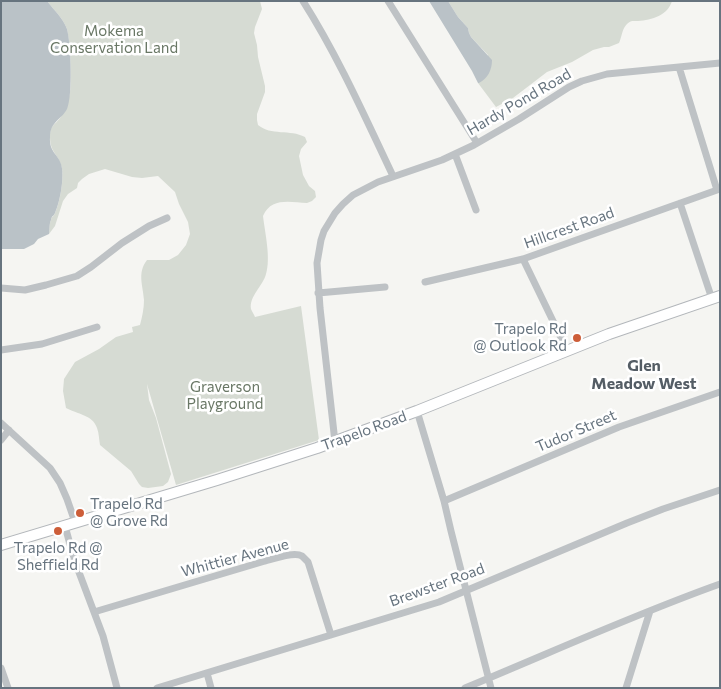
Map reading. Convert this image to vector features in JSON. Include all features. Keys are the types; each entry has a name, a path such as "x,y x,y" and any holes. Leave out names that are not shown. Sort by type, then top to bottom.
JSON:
{"main road":[{"name":"Trapelo Road","path":"1,545 217,480 335,442 567,350 716,298"}],"street":[{"path":"303,1 338,61 393,176"},
{"path":"388,1 477,144"},
{"name":"Hardy Pond Road","path":"335,442 318,293 317,263 321,240 328,223 343,204 365,188 393,176 442,160 477,144 582,81 607,74 720,63"},
{"path":"678,67 718,189"},
{"path":"455,154 476,210"},
{"name":"Hillcrest Road","path":"425,282 523,259 718,189"},
{"path":"680,203 716,298"},
{"path":"1,288 25,290 77,276 122,243 166,218"},
{"path":"523,259 567,350"},
{"path":"318,293 385,286"},
{"path":"1,350 42,344 97,327"},
{"name":"Tudor Street","path":"444,501 619,428 720,392"},
{"path":"417,411 444,501 491,688"},
{"path":"1,423 50,468 67,499 75,522"},
{"path":"1,440 9,430"},
{"name":"Brewster Road","path":"157,688 439,602 627,523 720,490"},
{"path":"65,526 74,559 103,636 117,688"},
{"name":"Whittier Avenue","path":"94,612 265,561 298,554 308,562 331,636"},
{"path":"465,688 720,584"},
{"path":"628,687 650,611"},
{"path":"1,668 8,688"},
{"path":"207,673 211,688"}],"green space":[{"path":"47,1 260,1 262,9 254,33 265,92 257,114 258,125 275,132 293,133 305,137 307,142 301,149 299,156 303,175 309,186 315,191 316,197 307,203 276,203 266,210 263,216 267,245 267,268 264,278 252,300 251,309 255,317 301,306 319,440 176,485 147,384 149,400 156,418 171,474 168,482 163,486 148,488 142,487 131,471 100,445 98,430 92,420 66,408 63,391 64,379 75,362 116,337 133,332 132,327 140,325 144,303 141,274 147,260 169,260 178,255 186,245 190,234 188,222 175,192 158,176 132,177 105,169 89,174 78,183 77,188 68,194 63,201 55,226 49,234 50,222 57,208 62,182 60,161 51,146 50,133 67,105 71,74 67,29 61,18"},
{"path":"448,1 672,1 667,10 659,16 628,23 624,28 619,43 593,50 572,62 547,72 513,98 496,107 478,83 488,55 471,37 468,28"}],"shaded area":[{"path":"1,1 47,1 65,25 70,46 71,81 69,102 65,113 50,132 51,146 60,161 62,169 60,196 57,208 50,222 49,234 24,249 1,249"},
{"path":"429,1 448,1 468,28 471,37 492,60 489,73 479,83 478,83"}],"place":[{"name":"Trapelo Rd @ Outlook Rd","path":"577,338"},
{"name":"Trapelo Rd @ Grove Rd","path":"80,513"},
{"name":"Trapelo Rd @ Sheffield Rd","path":"58,531"}],"district":[{"name":"Glen Meadow West","path":"644,375"}],"park label":[{"name":"Mokema Conservation Land","path":"114,40"},
{"name":"Graverson Playground","path":"225,396"}]}
